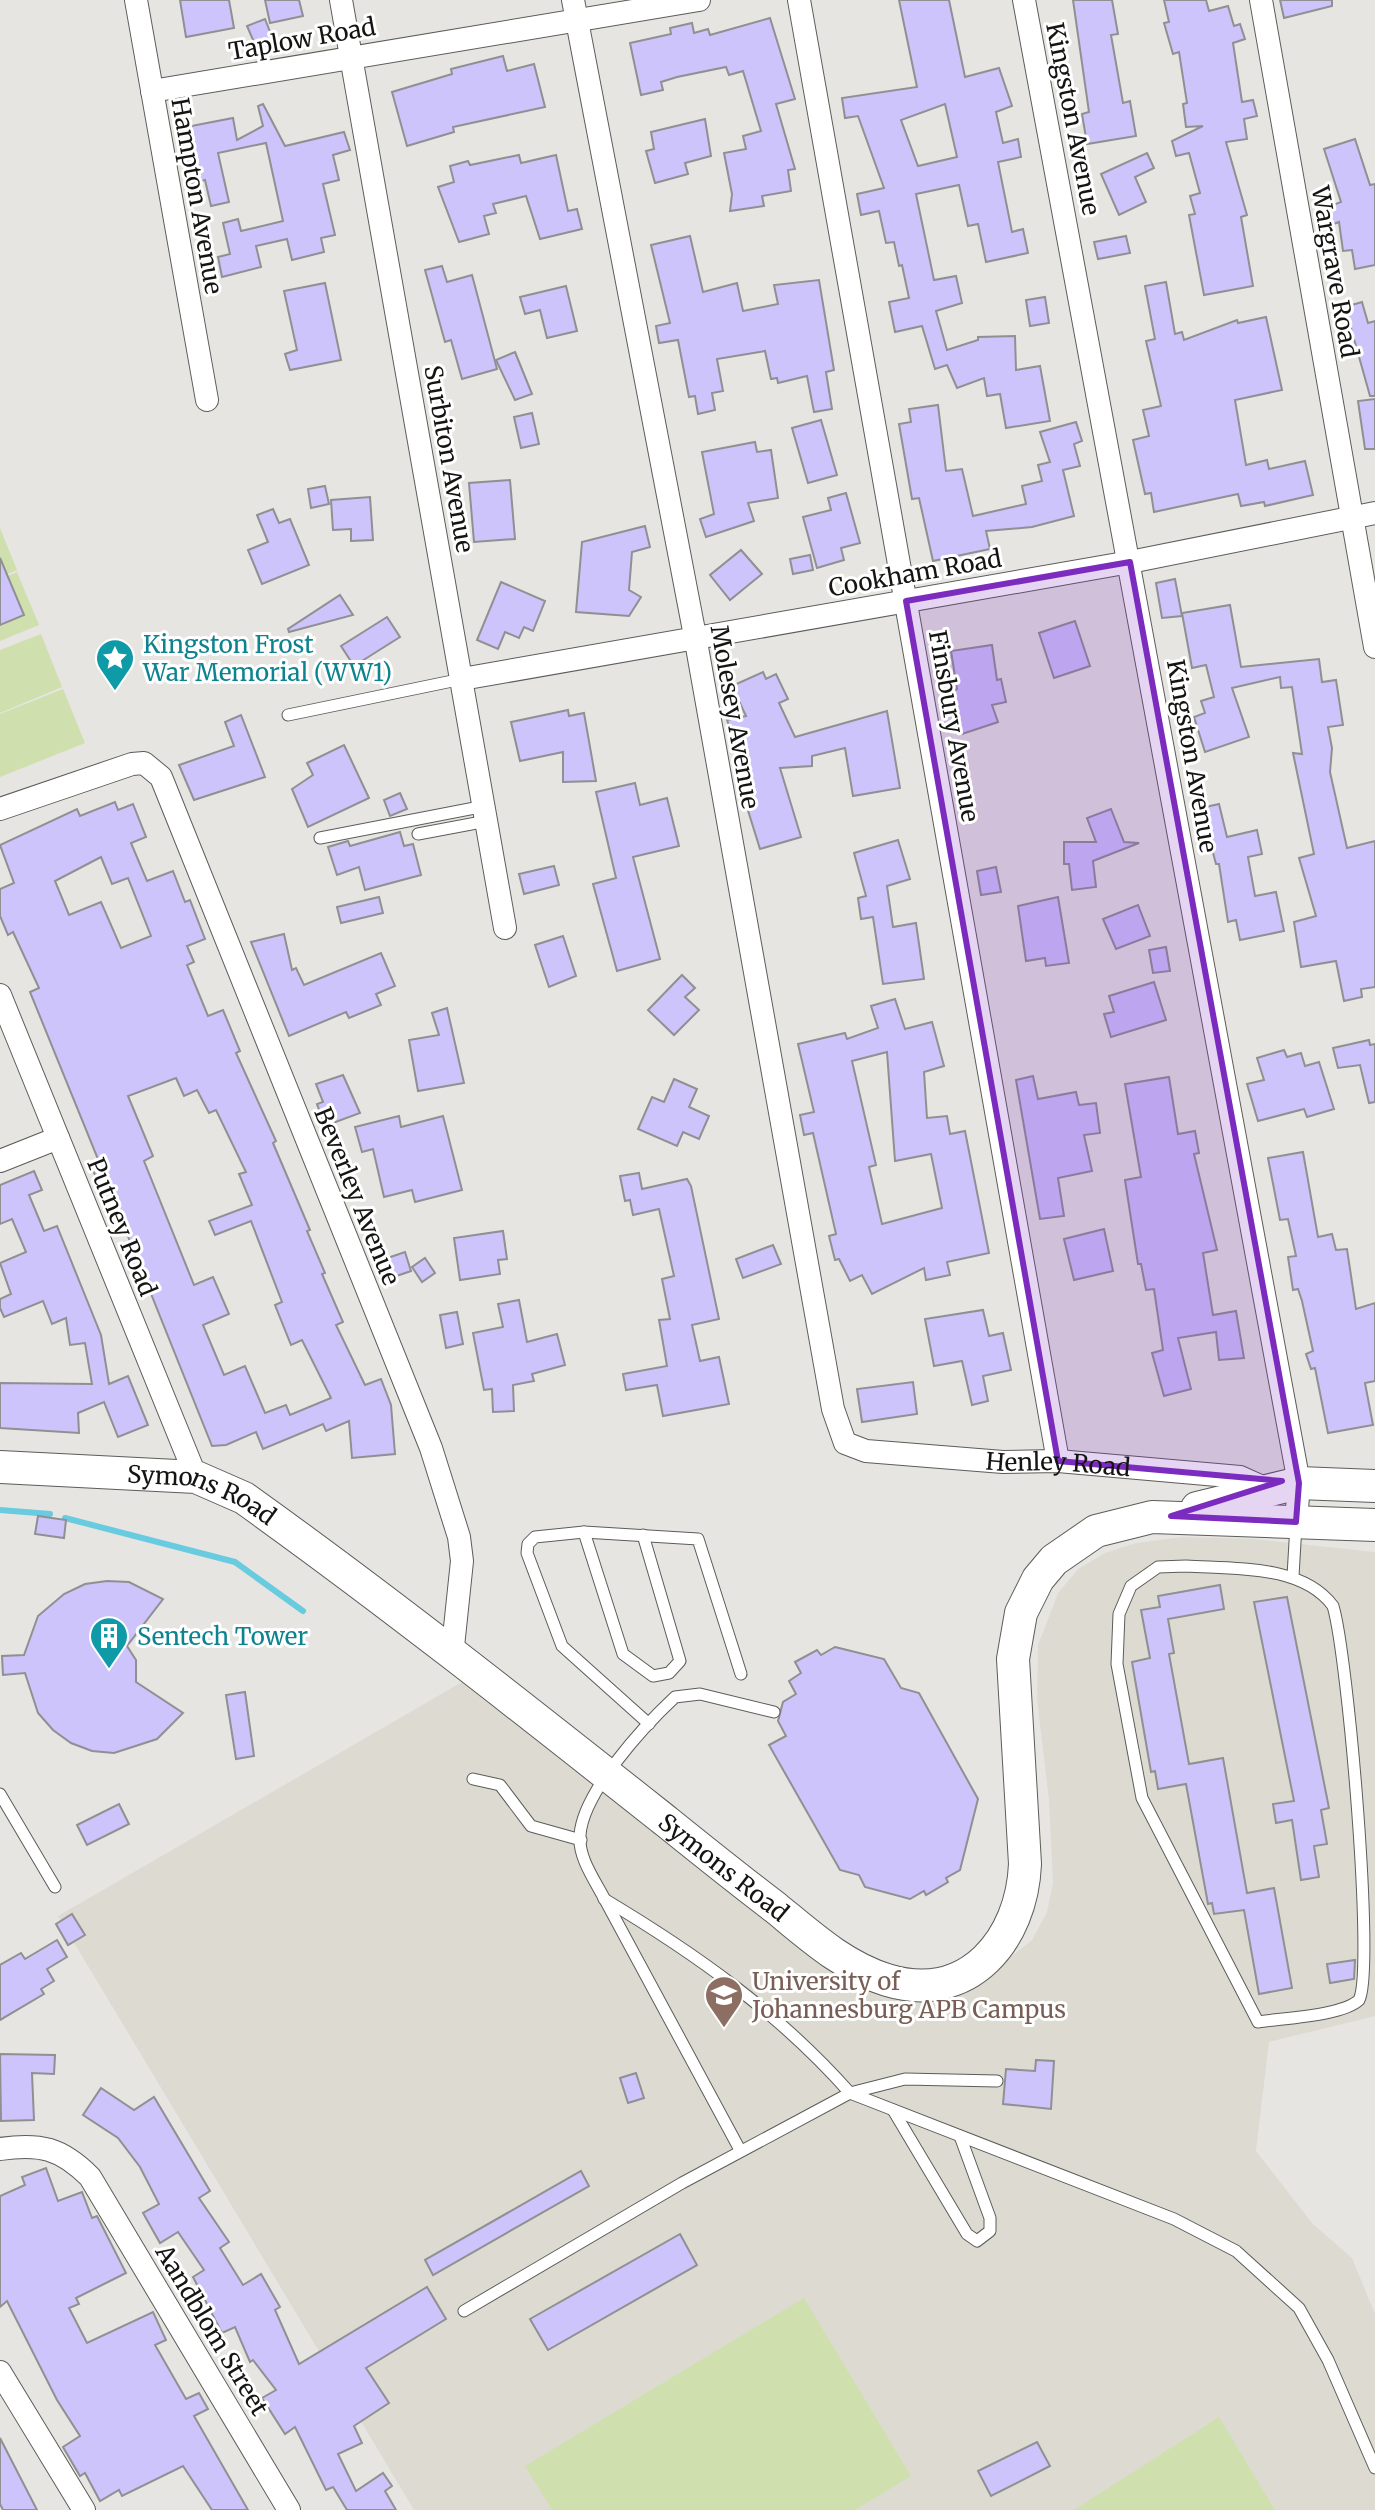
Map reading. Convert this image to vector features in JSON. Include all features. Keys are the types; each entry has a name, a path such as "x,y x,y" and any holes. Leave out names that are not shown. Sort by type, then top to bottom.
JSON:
{"main road":[{"name":"Symons Road","path":"0,1467 196,1477 244,1498 848,1963 906,1984 957,1978 979,1965 1000,1944 1016,1918 1024,1889 1013,1659 1017,1630 1030,1593 1054,1560 1082,1538 1117,1524 1171,1516"},
{"name":"Henley Road","path":"1171,1516 1284,1486 1375,1486"},
{"path":"1171,1516 1375,1525"}],"street":[{"name":"Hampton Avenue","path":"136,0 207,400"},
{"name":"Surbiton Avenue","path":"341,0 505,928"},
{"name":"Taplow Road","path":"152,91 351,57 574,9 699,0"},
{"name":"Finsbury Avenue","path":"799,0 1058,1461"},
{"name":"Kingston Avenue","path":"1024,0 1130,562 1284,1486 1296,1522"},
{"name":"Wargrave Road","path":"1261,0 1375,647"},
{"name":"Molesey Avenue","path":"574,9 695,636 833,1409 845,1443"},
{"name":"Cookham Road","path":"462,679 1130,562 1375,513"},
{"name":"Beverley Avenue","path":"0,809 132,764 154,768 169,792 431,1448 450,1504 462,1561 452,1656"},
{"name":"Putney Road","path":"0,995 196,1477"},
{"path":"0,1161 58,1138"},
{"name":"Henley Road","path":"845,1443 892,1455 1003,1462 1058,1461 1240,1477 1284,1486"},
{"name":"Aandblom Street","path":"0,2149 46,2147 71,2158 90,2177 289,2510"},
{"path":"0,2372 84,2510"}],"lane":[{"path":"288,715 462,679"},
{"path":"418,834 486,814"},
{"path":"320,838 486,814"},
{"path":"1293,1576 1296,1522"},
{"path":"649,1724 562,1646 532,1567 528,1544 535,1537 584,1532 694,1536 702,1542 741,1674"},
{"path":"584,1532 623,1654 653,1676 669,1673 680,1661 643,1535"},
{"path":"1186,1566 1293,1576 1326,1597 1337,1620 1363,1808 1370,1960 1365,1992 1357,2002 1338,2010 1258,2022 1142,1798 1117,1664 1119,1614 1131,1586 1158,1567 1186,1566"},
{"path":"740,2150 604,1898 583,1857 581,1840 587,1812 607,1775 675,1697 685,1694 774,1712"},
{"path":"473,1779 500,1785 531,1826 581,1840"},
{"path":"0,1794 55,1887"},
{"path":"604,1898 672,1940 746,1992 806,2044 850,2093 1174,2219 1223,2243 1259,2268 1299,2308 1314,2332 1375,2468"},
{"path":"464,2311 740,2150 850,2093 905,2079 997,2081"},
{"path":"893,2109 967,2234 977,2241 990,2231 990,2218 960,2136"}],"highlighted area":[{"path":"1130,562 1299,1483 1296,1522 1171,1516 1282,1481 1058,1461 906,601"}],"shaded area":[{"name":"University of Johannesburg APB Campus","path":"1183,1537 1254,1539 1375,1552 1375,2016 1269,2042 1256,2151 1313,2224 1352,2258 1375,2314 1375,2510 414,2510 58,1916 462,1682 868,1986 984,1978 1032,1940 1047,1912 1053,1883 1049,1801 1037,1699 1038,1645 1058,1593 1078,1569 1105,1553 1136,1543"}],"green space":[{"path":"0,528 17,570 0,577"},
{"path":"17,572 39,625 0,641 0,579"},
{"path":"41,634 62,687 0,713 0,650"},
{"path":"63,689 85,743 0,777 0,714"},
{"path":"804,2298 911,2476 855,2510 552,2510 525,2466"},
{"path":"1219,2417 1275,2510 1074,2510"}],"building":[{"path":"180,0 229,0 234,28 186,37"},
{"path":"265,0 299,0 303,16 270,23"},
{"path":"899,0 949,0 965,77 999,68 1012,106 996,112 1003,143 1018,139 1021,157 998,162 1012,232 1023,229 1028,253 986,262 978,224 968,226 959,185 916,194 934,280 956,276 962,303 936,311 947,350 978,340 978,337 1015,336 1016,370 1040,366 1050,421 1006,428 1000,394 987,396 984,378 957,388 947,365 935,369 922,326 895,332 889,302 909,298 902,265 899,266 894,242 886,243 879,211 861,215 857,194 884,188 858,116 845,118 842,98 917,87","holes":["945,104 957,157 918,166 901,120"]},
{"path":"1073,0 1112,0 1118,34 1111,35 1123,103 1130,101 1136,136 1087,144 1082,114 1089,112"},
{"path":"1164,0 1206,0 1209,11 1228,6 1234,26 1240,24 1245,39 1233,43 1242,102 1253,100 1257,116 1244,119 1247,139 1226,142 1247,215 1241,217 1253,286 1204,295 1189,215 1195,214 1190,196 1200,193 1189,153 1176,156 1172,141 1203,126 1186,127 1183,104 1187,103 1179,52 1173,54 1164,23 1169,22"},
{"path":"1280,0 1332,0 1332,6 1284,18"},
{"path":"770,18 795,99 776,104 795,169 788,170 791,191 762,196 764,206 730,211 732,194 724,153 746,149 743,136 761,131 743,71 729,75 726,67 677,77 661,82 663,90 641,95 630,43 671,34 670,28 692,23 694,33 708,29 710,35"},
{"path":"265,19 274,42 257,49 247,26"},
{"path":"503,56 507,71 534,64 545,107 453,127 454,132 407,146 392,92 452,74 451,69"},
{"path":"263,104 285,146 344,132 350,150 333,155 339,180 323,184 335,235 321,238 324,252 292,260 287,239 256,246 261,267 222,277 218,257 230,254 223,223 238,219 241,231 283,221 266,143 218,153 229,202 211,206 205,180 192,183 181,128 233,118 237,140 263,126 258,106"},
{"path":"705,119 711,156 685,163 688,174 655,183 646,151 654,149 651,132"},
{"path":"1355,139 1370,185 1375,184 1375,265 1355,269 1352,250 1343,251 1339,222 1321,229 1315,212 1341,202 1324,149"},
{"path":"1147,153 1154,168 1135,177 1146,202 1119,215 1101,174"},
{"path":"519,155 521,163 556,155 568,211 577,209 582,229 540,239 526,196 493,204 496,213 484,216 489,234 459,242 438,187 454,182 450,166"},
{"path":"690,236 703,292 737,283 743,311 778,304 774,285 819,280 834,370 826,372 832,409 814,412 807,376 778,383 777,378 771,379 765,351 717,359 723,391 712,393 715,410 698,414 695,396 689,397 678,340 659,343 656,326 670,323 651,245"},
{"path":"1126,236 1130,253 1098,259 1094,242"},
{"path":"442,266 447,282 472,275 497,369 462,379 451,340 445,342 425,270"},
{"path":"1166,282 1175,334 1182,332 1184,340 1237,320 1238,323 1266,317 1282,390 1235,400 1246,465 1267,460 1269,469 1305,461 1313,495 1265,506 1264,502 1241,506 1238,494 1154,512 1151,493 1145,494 1133,440 1149,436 1143,410 1161,406 1146,341 1155,339 1145,286"},
{"path":"325,283 341,360 290,370 285,354 297,350 284,291"},
{"path":"566,286 577,331 547,338 540,310 525,314 520,297"},
{"path":"1045,297 1049,323 1030,326 1026,300"},
{"path":"1362,302 1368,323 1375,321 1375,396 1370,396 1345,307"},
{"path":"515,352 532,394 515,400 496,360"},
{"path":"1375,399 1375,449 1365,449 1358,401"},
{"path":"938,405 946,471 962,469 973,516 1026,504 1022,486 1042,481 1038,465 1050,462 1040,432 1076,422 1082,441 1074,444 1080,466 1063,470 1074,516 1032,527 986,531 990,549 933,561 919,498 912,499 899,424 911,422 909,409"},
{"path":"532,413 539,444 521,448 514,417"},
{"path":"821,420 837,475 808,483 792,428"},
{"path":"755,442 757,452 771,450 778,498 748,503 754,521 706,537 700,519 714,514 702,452"},
{"path":"510,480 515,539 474,542 469,483"},
{"path":"325,486 329,504 311,508 308,489"},
{"path":"846,493 860,543 841,548 844,560 817,568 803,517 831,510 828,498"},
{"path":"370,497 373,540 351,541 351,529 333,530 331,500"},
{"path":"273,509 279,523 290,519 309,565 262,584 248,550 268,542 257,515"},
{"path":"645,526 650,547 632,552 629,590 641,597 629,616 576,612 582,542"},
{"path":"741,550 762,574 730,600 710,575"},
{"path":"810,555 813,570 793,574 790,559"},
{"path":"0,558 24,615 0,625"},
{"path":"1175,579 1182,616 1162,618 1156,583"},
{"path":"501,582 545,601 533,631 524,627 519,638 505,632 498,649 477,640"},
{"path":"340,595 353,615 289,632 288,629"},
{"path":"1230,605 1241,667 1319,659 1322,682 1336,680 1343,725 1328,727 1332,748 1330,772 1347,848 1375,841 1375,987 1361,989 1362,997 1344,1001 1336,961 1301,967 1294,922 1316,916 1299,858 1314,854 1293,753 1302,754 1292,687 1281,688 1280,677 1232,688 1249,737 1205,752 1194,717 1205,713 1201,701 1214,697 1206,665 1192,668 1182,613"},
{"path":"387,617 400,637 354,666 341,646"},
{"path":"1075,621 1090,666 1054,678 1039,633"},
{"path":"992,645 997,680 1001,679 1006,702 992,705 998,722 962,734 946,692 957,689 951,651"},
{"path":"763,672 766,679 776,674 788,699 779,703 795,737 887,711 900,788 853,796 845,748 812,756 812,766 780,768 801,837 760,849 741,788 746,787 739,753 727,720 746,716 732,686"},
{"path":"568,710 569,716 584,713 596,781 563,782 563,752 520,761 511,722"},
{"path":"241,715 265,777 194,800 179,765 234,746 225,722"},
{"path":"344,745 369,798 308,827 292,789 313,775 307,763"},
{"path":"635,783 640,805 667,798 679,846 633,857 660,959 617,971 593,884 616,878 596,792"},
{"path":"400,793 407,809 390,816 384,800"},
{"path":"115,802 118,810 133,804 146,837 131,843 147,881 173,871 185,902 190,900 205,939 187,946 194,962 187,965 208,1016 223,1010 240,1051 236,1053 276,1141 273,1143 310,1230 307,1231 325,1273 322,1274 343,1322 336,1325 365,1385 381,1379 391,1405 395,1454 352,1458 349,1421 326,1431 323,1424 263,1449 256,1432 226,1445 212,1446 107,1184 100,1187 92,1168 100,1164 30,992 39,988 13,932 8,935 0,916 0,889 14,883 0,845 77,809 80,816","holes":["101,857 112,884 128,878 151,936 121,948 101,902 69,915 55,881","176,1078 184,1096 197,1090 209,1113 216,1110 246,1172 239,1174 252,1205 209,1221 215,1235 251,1221 282,1302 275,1305 291,1345 302,1340 331,1398 290,1415 286,1405 265,1413 245,1366 224,1375 203,1325 229,1314 213,1277 194,1285 144,1161 153,1156 128,1096"]},
{"path":"1219,804 1227,837 1257,830 1262,854 1248,857 1255,896 1276,892 1284,931 1240,940 1236,920 1228,922 1219,864 1216,864 1201,808"},
{"path":"1111,809 1124,842 1139,843 1093,861 1096,887 1072,890 1069,864 1064,864 1064,842 1096,842 1087,818"},
{"path":"400,832 404,846 413,844 421,875 365,890 359,867 337,875 328,847 348,841 350,846"},
{"path":"898,840 910,879 887,886 893,927 916,923 924,979 883,984 873,917 861,919 858,898 866,896 854,853"},
{"path":"554,866 559,885 524,894 519,874"},
{"path":"996,867 1001,892 981,895 977,871"},
{"path":"379,897 383,913 341,923 337,907"},
{"path":"1058,897 1069,963 1046,966 1045,958 1026,961 1018,906"},
{"path":"1138,905 1150,936 1116,949 1103,919"},
{"path":"284,934 292,970 296,968 304,985 381,953 395,986 376,994 381,1005 349,1018 346,1012 289,1036 251,942"},
{"path":"563,936 576,976 549,987 535,945"},
{"path":"1166,947 1170,971 1153,973 1149,950"},
{"path":"682,975 695,988 685,997 699,1010 674,1035 648,1010"},
{"path":"1154,982 1166,1020 1111,1037 1104,1014 1114,1012 1109,996"},
{"path":"895,999 905,1029 932,1022 944,1066 924,1072 927,1118 947,1116 950,1134 965,1131 989,1253 947,1262 950,1275 926,1280 924,1268 872,1294 862,1275 850,1281 839,1259 835,1260 829,1236 836,1234 813,1133 804,1135 800,1115 814,1112 798,1044 845,1033 847,1039 878,1028 871,1006","holes":["887,1052 895,1161 931,1154 942,1208 882,1224 869,1167 876,1165 852,1061"]},
{"path":"447,1008 464,1083 418,1091 409,1040 439,1035 432,1013"},
{"path":"1369,1040 1370,1045 1375,1044 1375,1102 1369,1103 1360,1065 1338,1068 1333,1048"},
{"path":"1284,1050 1287,1057 1301,1053 1305,1066 1319,1062 1334,1109 1307,1117 1304,1109 1258,1121 1247,1084 1264,1080 1257,1058"},
{"path":"343,1075 360,1113 325,1126 317,1104 323,1102 316,1084"},
{"path":"1033,1076 1038,1099 1076,1092 1079,1105 1096,1103 1100,1133 1084,1135 1092,1171 1058,1178 1064,1216 1040,1219 1016,1080"},
{"path":"1169,1077 1178,1134 1195,1131 1199,1153 1194,1154 1217,1250 1203,1253 1213,1315 1236,1311 1244,1358 1219,1360 1216,1332 1178,1338 1191,1389 1164,1396 1152,1353 1163,1350 1154,1289 1146,1290 1141,1264 1138,1264 1125,1180 1141,1177 1125,1084"},
{"path":"674,1079 697,1089 689,1107 709,1116 699,1139 683,1132 677,1146 638,1129 652,1097 664,1102"},
{"path":"399,1116 401,1127 443,1116 462,1190 415,1202 412,1190 384,1197 373,1149 362,1152 355,1127"},
{"path":"1303,1152 1318,1237 1332,1234 1336,1250 1347,1249 1356,1309 1375,1303 1375,1381 1365,1383 1373,1425 1328,1433 1315,1368 1311,1369 1306,1354 1313,1351 1302,1301 1298,1289 1293,1290 1288,1257 1296,1256 1288,1219 1280,1220 1268,1158"},
{"path":"34,1171 42,1190 29,1195 44,1231 57,1226 101,1335 109,1384 128,1376 148,1425 118,1437 104,1402 78,1413 79,1433 0,1428 0,1383 92,1384 85,1343 70,1345 66,1318 52,1324 43,1301 4,1317 0,1308 0,1299 11,1294 0,1263 26,1252 12,1219 0,1224 0,1185"},
{"path":"639,1173 642,1189 687,1179 691,1186 719,1319 692,1325 700,1361 719,1357 729,1404 663,1416 657,1385 626,1390 623,1374 667,1366 659,1320 670,1319 662,1279 674,1276 659,1209 633,1215 630,1200 625,1201 620,1176"},
{"path":"1104,1229 1113,1271 1074,1280 1064,1239"},
{"path":"503,1231 507,1259 498,1260 500,1274 460,1280 454,1238"},
{"path":"773,1245 781,1264 743,1278 736,1259"},
{"path":"405,1252 411,1271 382,1281 376,1262"},
{"path":"425,1258 435,1273 422,1282 412,1267"},
{"path":"519,1300 527,1342 557,1334 565,1365 532,1374 534,1381 513,1385 514,1411 493,1412 492,1389 484,1390 473,1333 503,1327 498,1304"},
{"path":"983,1310 989,1336 1003,1333 1011,1370 983,1376 988,1401 972,1405 962,1361 934,1366 925,1319"},
{"path":"457,1312 463,1344 446,1348 440,1315"},
{"path":"913,1382 917,1414 862,1422 857,1389"},
{"path":"38,1516 66,1520 64,1538 35,1534"},
{"path":"129,1582 163,1599 127,1646 136,1660 136,1682 183,1713 157,1739 114,1753 92,1751 71,1743 53,1730 38,1713 25,1673 3,1675 2,1656 24,1655 38,1616 64,1594 85,1584"},
{"path":"1220,1585 1224,1609 1168,1619 1174,1653 1169,1654 1189,1764 1223,1758 1247,1893 1274,1888 1292,1988 1259,1994 1244,1910 1214,1914 1212,1903 1208,1904 1186,1784 1158,1789 1155,1771 1151,1772 1132,1662 1150,1658 1141,1610 1160,1607 1158,1596"},
{"path":"1287,1597 1329,1808 1321,1810 1327,1844 1314,1846 1319,1877 1301,1880 1292,1820 1276,1823 1273,1804 1294,1801 1254,1602"},
{"path":"835,1647 884,1659 901,1688 919,1693 978,1799 960,1870 946,1878 948,1882 926,1895 924,1891 910,1899 865,1887 859,1875 840,1870 769,1745 786,1736 778,1721 783,1702 796,1694 789,1681 801,1673 795,1662 817,1650 821,1655"},
{"path":"245,1692 254,1756 236,1759 226,1695"},
{"path":"119,1804 129,1824 87,1845 77,1825"},
{"path":"72,1914 85,1935 68,1945 56,1924"},
{"path":"57,1940 67,1957 47,1969 54,1981 41,1989 44,1994 0,2020 0,1965 21,1953 25,1959"},
{"path":"1355,1960 1354,1979 1330,1983 1327,1964"},
{"path":"0,2054 55,2055 54,2074 32,2073 34,2120 1,2121"},
{"path":"1036,2060 1054,2061 1051,2109 1003,2104 1006,2069 1035,2071"},
{"path":"636,2073 644,2098 628,2103 620,2078"},
{"path":"101,2088 134,2110 154,2097 210,2191 199,2198 229,2242 220,2248 243,2285 261,2274 280,2307 275,2310 299,2364 427,2287 446,2319 366,2368 389,2403 354,2426 362,2443 338,2454 356,2491 383,2473 392,2486 385,2491 396,2510 347,2510 333,2487 326,2490 295,2427 285,2434 262,2398 276,2390 253,2360 250,2362 235,2327 222,2333 193,2277 204,2270 178,2232 160,2243 143,2213 159,2204 140,2167 118,2138 83,2115"},
{"path":"46,2168 58,2201 82,2192 92,2218 97,2216 126,2273 76,2298 79,2304 69,2308 87,2343 153,2312 166,2340 155,2345 186,2399 199,2393 208,2409 194,2416 248,2510 212,2510 183,2466 122,2496 119,2490 100,2501 85,2473 80,2476 63,2447 80,2436 57,2400 7,2301 0,2307 0,2196 25,2185 22,2177"},
{"path":"581,2171 589,2186 433,2275 425,2260"},
{"path":"680,2234 697,2265 548,2350 530,2319"},
{"path":"0,2438 37,2510 3,2510 0,2504"},
{"path":"1037,2442 1050,2466 991,2496 978,2471"}],"waterway":[{"path":"0,1510 50,1514"},
{"path":"65,1518 235,1562 303,1611"}],"place":[{"name":"Kingston Frost War Memorial (WW1)","path":"115,692"},
{"name":"Sentech Tower","path":"109,1670"},
{"name":"University of Johannesburg APB Campus","path":"724,2029"}]}
